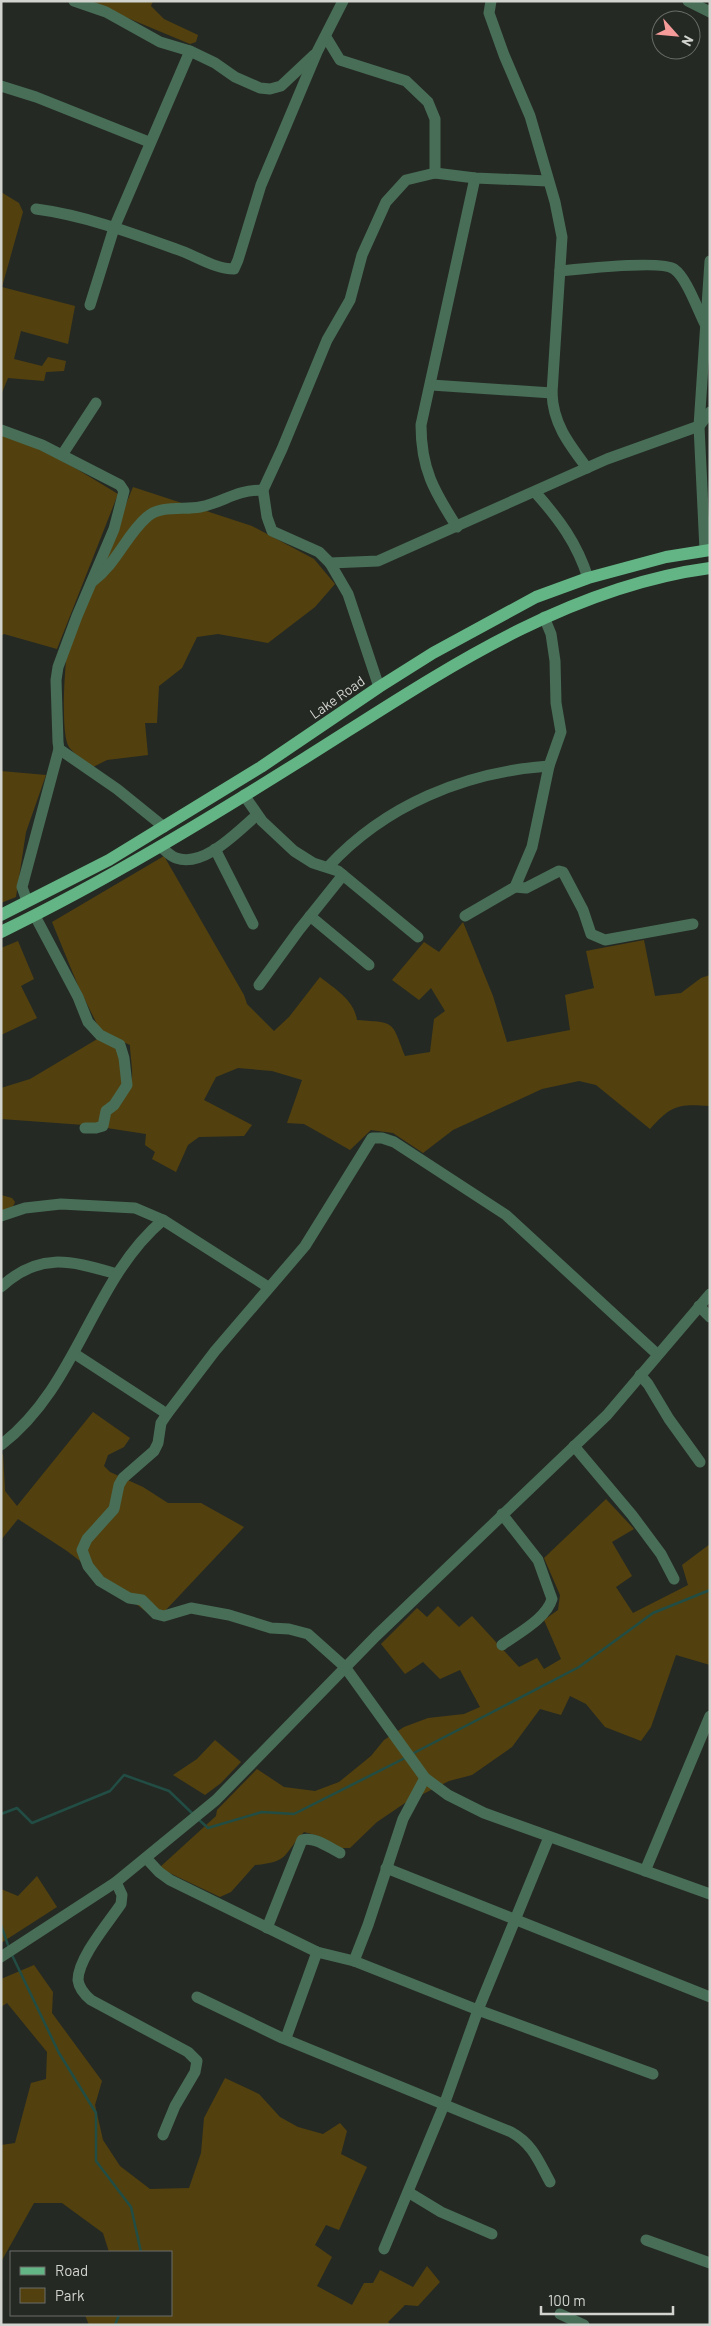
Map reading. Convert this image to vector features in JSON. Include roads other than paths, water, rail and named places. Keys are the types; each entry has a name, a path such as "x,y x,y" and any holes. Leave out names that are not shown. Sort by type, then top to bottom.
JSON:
{"main road":[{"name":"Lake Road","path":"1,915 109,860 261,767 379,686 433,653 536,597 588,578 666,556 708,550"},
{"path":"1,932 111,876 381,709 516,631 567,606 651,580 710,568"}],"street":[{"path":"74,1 106,12 160,42 190,51 215,63 235,77 260,88 270,89 281,86 317,52"},
{"path":"36,209 114,228 176,249 223,269 234,269 260,185 317,52 343,1"},
{"path":"492,1 489,13 504,55 530,116 555,202 562,237 552,409 560,429 587,468"},
{"path":"688,1 710,12"},
{"path":"326,37 340,60 406,81 428,102 435,120 435,173"},
{"path":"90,305 114,228 149,142 190,51"},
{"path":"1,86 36,97 149,142"},
{"path":"379,686 348,594 330,563 319,552 272,531 267,517 263,490 327,340 350,300 362,256 386,202 406,180 435,173 474,178 548,181"},
{"path":"457,527 436,491 423,460 421,425 474,178"},
{"path":"708,550 699,426 710,261"},
{"path":"560,271 608,266 668,265 681,275 706,326"},
{"path":"431,385 552,393"},
{"path":"62,455 96,403"},
{"path":"330,563 378,561 587,468 699,426 710,412"},
{"path":"1,430 42,445 120,485 124,490 114,528 63,651 57,674 56,707 59,749 22,887 27,901"},
{"path":"91,583 110,567 140,525 154,512 198,508 238,492 263,490"},
{"path":"535,492 565,527 582,560 588,578"},
{"path":"515,887 532,847 549,766 561,732 556,703 555,662 551,634 544,617"},
{"path":"59,749 117,789 164,827"},
{"path":"328,867 366,831 407,805 456,784 512,770 549,766"},
{"path":"244,795 257,815 294,851 313,863 328,867 342,875 418,938"},
{"path":"160,846 176,858 201,857 215,849 257,815"},
{"path":"215,849 253,924"},
{"path":"465,916 515,887 526,888 559,871 563,872 583,910 591,934 605,940 693,924"},
{"path":"259,985 342,875"},
{"path":"35,916 78,997 88,1022 100,1035 120,1045 124,1058 128,1082 125,1089 114,1105 106,1111 103,1126 85,1128"},
{"path":"310,916 369,965"},
{"path":"657,1354 506,1215 446,1174 394,1142 382,1138 372,1138 306,1246 268,1287 215,1351 167,1414 161,1423 158,1443 154,1451 123,1478 119,1485 114,1509 84,1543 83,1552 94,1575 112,1590 129,1598 145,1602 151,1612 159,1615 191,1608 230,1615 271,1628 304,1633 345,1668 425,1778 448,1795 484,1813 710,1894"},
{"path":"1,1216 32,1207 62,1204 135,1208 163,1220 268,1287"},
{"path":"1,1445 21,1427 40,1404 74,1354 117,1274 148,1232 163,1220"},
{"path":"1,1287 22,1270 46,1262 70,1262 117,1274"},
{"path":"1,1957 116,1882 216,1800 345,1668 502,1514 607,1415 710,1294"},
{"path":"699,1306 710,1316"},
{"path":"74,1354 167,1414"},
{"path":"640,1375 700,1462"},
{"path":"574,1446 632,1515 661,1554 674,1579"},
{"path":"502,1514 538,1560 552,1599 551,1605 541,1616 502,1645"},
{"path":"645,1871 710,1716"},
{"path":"354,1961 403,1819 425,1778"},
{"path":"384,2249 444,2105 478,2010 549,1837"},
{"path":"267,1928 302,1840 309,1838 340,1852"},
{"path":"146,1858 159,1872 170,1880 316,1952 354,1961 478,2010 653,2074"},
{"path":"386,1868 710,1997"},
{"path":"116,1882 122,1895 121,1904 84,1960 78,1980 84,1994 91,2000 188,2052 197,2060 195,2072 175,2106 163,2135"},
{"path":"286,2038 316,1952"},
{"path":"197,1997 286,2038 524,2139 533,2148 550,2182"},
{"path":"408,2192 441,2212 492,2234"},
{"path":"646,2240 710,2262"},
{"path":"560,2314 584,2325"}],"waterway":[{"path":"412,1754 579,1667 653,1613 710,1590"},
{"path":"198,1819 208,1828 262,1812 294,1814 405,1758"},
{"path":"1,1814 17,1808 32,1823 110,1791 124,1775 169,1791 194,1815"},
{"path":"1,1925 9,1948"},
{"path":"12,1955 59,2053 96,2113 96,2161 131,2207 141,2251"},
{"path":"115,2325 119,2316"}]}
